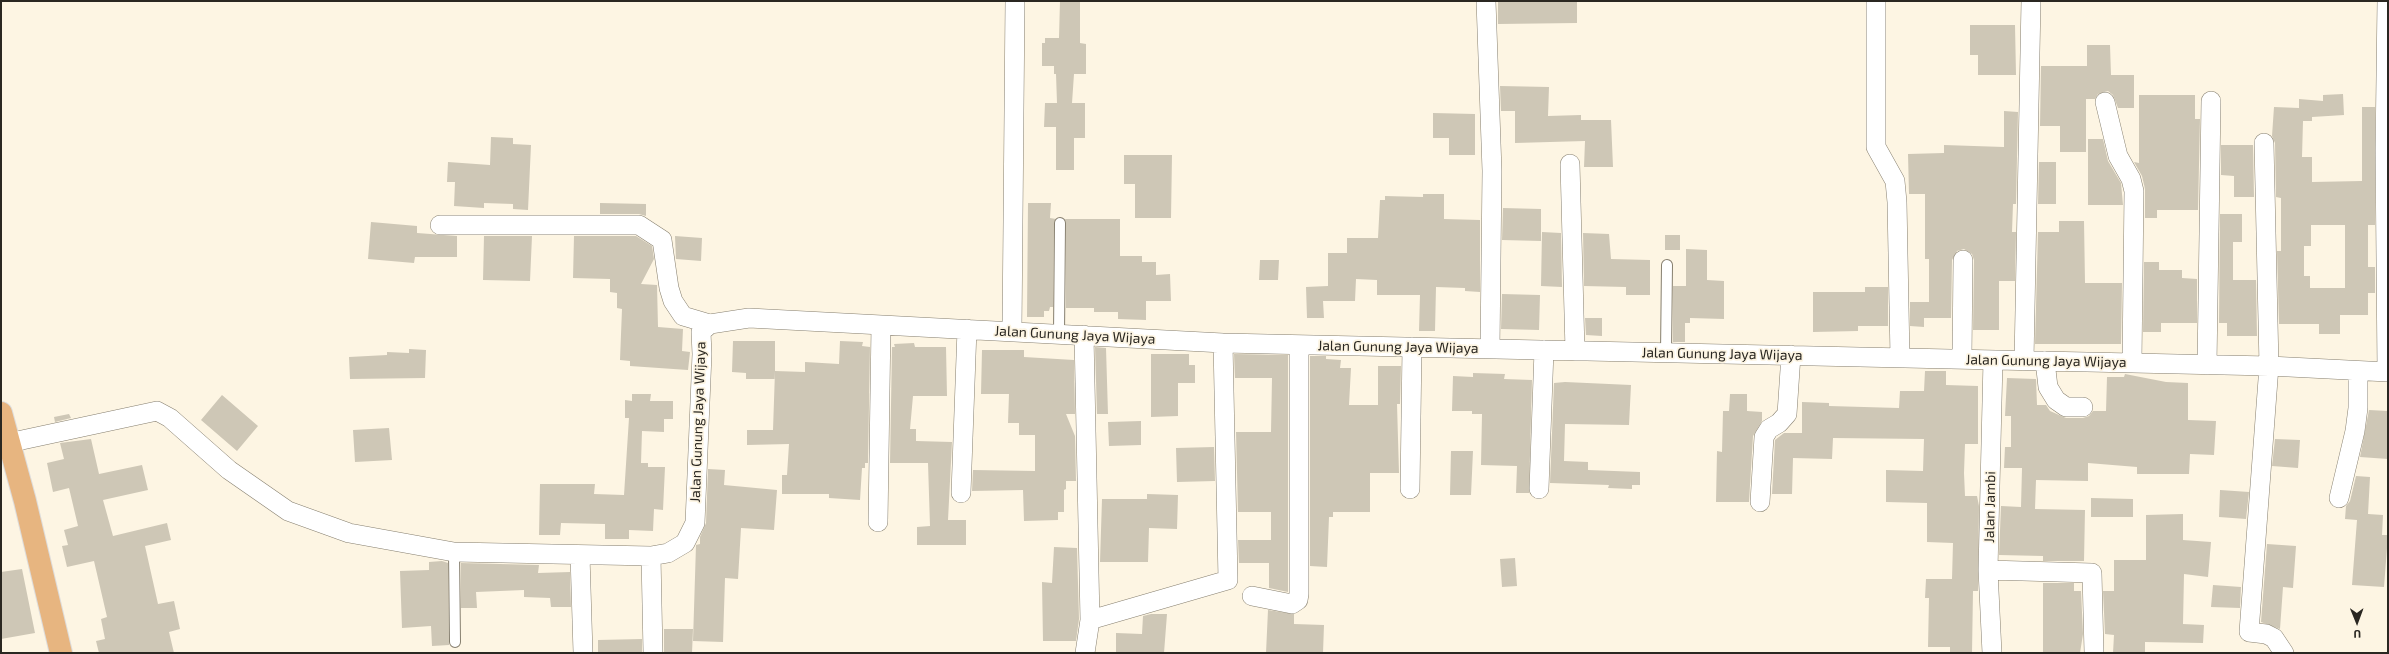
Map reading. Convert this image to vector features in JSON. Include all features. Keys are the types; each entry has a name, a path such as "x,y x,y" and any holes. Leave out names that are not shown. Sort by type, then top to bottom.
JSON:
{"main road":[{"path":"1,413 25,501 61,653"}],"street":[{"path":"1012,331 1015,1"},
{"path":"1486,1 1492,171 1490,349"},
{"path":"1876,1 1876,147 1895,181 1897,202 1900,358"},
{"path":"2024,361 2032,1"},
{"path":"2387,1 2385,159 2388,372"},
{"path":"2207,365 2211,101"},
{"path":"2106,102 2118,156 2131,179 2134,191 2132,363"},
{"path":"2264,143 2269,366 2249,632 2266,634 2274,638 2284,653"},
{"path":"1570,164 1575,351"},
{"path":"440,225 639,226 662,240 669,288 673,301 683,316 710,324"},
{"path":"1962,359 1963,260"},
{"name":"Jalan Gunung Jaya Wijaya","path":"8,443 157,411 170,418 229,470 288,511 349,533 454,552 651,556 668,553 685,543 695,523 702,354 701,332 710,324 748,318 1223,343 2269,366 2388,372"},
{"path":"878,522 881,324"},
{"path":"961,493 967,329"},
{"path":"1084,335 1090,620 1085,653"},
{"path":"1090,620 1228,580 1223,343"},
{"path":"1252,596 1292,604 1298,600 1299,344"},
{"path":"1410,488 1412,347"},
{"path":"1539,489 1544,350"},
{"path":"1760,502 1764,437 1769,429 1779,423 1787,414 1791,356"},
{"name":"Jalan Jambi","path":"1992,653 1988,570 1993,360"},
{"path":"2045,361 2048,388 2056,400 2066,407 2083,407"},
{"path":"2339,498 2355,431 2358,408 2358,370"},
{"path":"580,555 583,653"},
{"path":"651,556 654,653"},
{"path":"1988,570 2092,573 2094,653"}],"lane":[{"path":"1059,334 1060,223"},
{"path":"1666,353 1667,265"},
{"path":"454,552 455,642"}],"building":[{"path":"1060,1 1080,1 1080,43 1086,44 1086,74 1074,74 1072,103 1085,103 1085,138 1074,138 1074,170 1056,170 1056,127 1044,127 1045,103 1057,103 1056,74 1054,74 1054,66 1042,66 1042,43 1045,43 1045,38 1059,38"},
{"path":"1498,1 1577,1 1577,23 1498,24"},
{"path":"1970,25 2015,25 2016,75 1978,75 1978,55 1970,55"},
{"path":"2087,45 2110,45 2111,75 2134,75 2134,108 2118,108 2113,95 2108,91 2098,94 2095,99 2086,99 2086,152 2060,152 2060,126 2040,126 2041,66 2087,66"},
{"path":"1500,86 1549,87 1548,116 1581,115 1581,120 1611,120 1613,167 1584,167 1585,141 1515,143 1515,111 1501,111"},
{"path":"2343,94 2344,115 2312,117 2312,121 2303,121 2302,157 2312,157 2312,182 2362,181 2362,107 2375,107 2375,225 2368,225 2368,267 2375,267 2375,293 2368,293 2368,315 2340,315 2340,334 2319,334 2319,324 2279,324 2277,251 2281,251 2281,198 2276,197 2275,143 2272,136 2274,107 2299,108 2299,99 2323,101 2323,95","holes":["2311,225 2345,225 2345,288 2310,288 2310,276 2304,276 2304,246 2311,246"]},
{"path":"2139,95 2195,95 2195,119 2200,119 2198,210 2157,210 2157,218 2145,218 2145,189 2142,176 2134,162 2139,163"},
{"path":"2004,111 2018,112 2016,204 2013,204 2012,232 2016,232 2015,281 1999,281 1999,330 1973,330 1974,260 1972,254 1964,249 1957,251 1952,260 1951,318 1924,318 1924,327 1910,326 1910,302 1929,302 1929,259 1925,259 1925,194 1909,194 1908,154 1944,153 1944,145 2004,147"},
{"path":"1433,113 1475,114 1475,155 1449,155 1449,138 1433,138"},
{"path":"491,137 513,138 513,144 531,145 528,210 513,209 513,204 484,203 484,208 454,206 455,182 447,182 448,162 490,165"},
{"path":"2088,139 2103,139 2108,161 2121,183 2123,205 2088,205"},
{"path":"2221,145 2253,145 2254,197 2234,197 2234,176 2221,175"},
{"path":"1124,155 1172,155 1171,218 1135,218 1135,184 1124,184"},
{"path":"2039,162 2056,162 2056,204 2038,204"},
{"path":"1423,194 1444,194 1444,219 1480,220 1480,292 1465,291 1465,288 1436,287 1435,331 1419,331 1420,295 1377,295 1377,280 1356,279 1355,301 1323,301 1324,318 1307,318 1306,287 1328,286 1328,253 1347,253 1347,238 1378,238 1380,200 1385,200 1385,196 1423,197"},
{"path":"600,203 646,204 646,216 639,214 600,214"},
{"path":"1028,203 1051,203 1050,218 1056,219 1054,223 1053,307 1050,307 1049,311 1044,311 1044,317 1027,317"},
{"path":"1503,208 1541,209 1541,241 1502,240"},
{"path":"2220,214 2242,214 2242,242 2233,242 2233,280 2256,280 2257,336 2227,336 2227,323 2219,323"},
{"path":"1065,219 1120,219 1120,256 1142,256 1142,262 1156,262 1156,275 1170,274 1171,301 1146,301 1146,320 1118,319 1118,312 1094,312 1094,308 1066,308"},
{"path":"2059,221 2084,221 2085,283 2122,283 2121,344 2035,344 2038,232 2059,232"},
{"path":"371,222 417,226 417,233 457,236 457,257 415,257 414,263 368,259"},
{"path":"1542,232 1561,233 1562,287 1541,286"},
{"path":"1583,233 1609,234 1611,259 1650,260 1650,295 1626,295 1626,287 1584,286"},
{"path":"1665,235 1680,235 1680,250 1665,250"},
{"path":"484,236 532,236 530,281 483,280"},
{"path":"574,236 636,236 652,246 654,259 641,284 657,285 658,327 683,329 682,351 690,352 688,370 630,366 630,361 620,360 622,309 617,308 617,293 610,292 610,279 573,278"},
{"path":"675,236 702,238 701,261 676,259"},
{"path":"1686,249 1707,250 1707,280 1724,281 1724,319 1690,318 1690,323 1685,323 1685,342 1673,342 1673,286 1686,286"},
{"path":"1260,260 1279,260 1278,280 1259,280"},
{"path":"2144,262 2159,262 2159,270 2182,270 2182,278 2197,279 2197,323 2161,323 2161,332 2143,332"},
{"path":"1865,287 1888,287 1888,326 1858,326 1858,331 1813,332 1813,292 1865,292"},
{"path":"1502,294 1540,295 1539,330 1501,329"},
{"path":"1585,318 1602,318 1602,336 1586,335"},
{"path":"733,341 775,341 775,379 746,379 746,373 732,372"},
{"path":"840,341 863,342 862,346 870,347 868,463 865,463 865,468 862,468 860,500 829,498 829,494 782,494 782,475 787,475 789,444 747,445 747,430 773,430 775,371 805,372 805,362 839,364"},
{"path":"914,343 915,347 946,347 947,396 913,396 910,429 916,429 916,441 952,442 948,520 966,520 966,545 917,545 917,527 930,526 928,463 890,463 892,347 895,347 894,344"},
{"path":"1095,347 1106,348 1108,414 1097,414"},
{"path":"409,349 426,350 425,378 350,379 349,357 387,355 387,352 409,353"},
{"path":"982,350 1024,350 1024,357 1074,360 1075,414 1066,414 1075,436 1076,481 1066,481 1066,489 1064,490 1064,512 1058,512 1058,520 1024,521 1023,490 972,491 973,470 1035,471 1035,435 1019,435 1019,423 1008,423 1009,394 981,394"},
{"path":"1151,354 1189,354 1189,365 1195,365 1195,383 1178,383 1178,416 1151,417"},
{"path":"1234,354 1288,355 1288,592 1269,588 1269,563 1239,563 1238,540 1271,540 1271,512 1238,512 1236,432 1271,432 1272,378 1235,378"},
{"path":"1310,356 1326,356 1326,359 1341,360 1340,368 1351,368 1349,405 1378,405 1378,366 1401,366 1400,404 1397,404 1399,473 1370,473 1370,512 1333,512 1333,517 1329,517 1327,567 1310,566"},
{"path":"1925,371 1946,371 1946,385 1978,386 1978,444 1965,444 1964,473 1965,496 1977,496 1979,506 1978,591 1973,591 1972,653 1950,653 1950,647 1928,647 1929,598 1925,598 1926,579 1952,579 1953,543 1927,542 1927,503 1886,502 1886,470 1923,471 1924,439 1833,438 1832,459 1793,458 1792,494 1772,494 1775,440 1784,433 1802,433 1802,402 1829,403 1829,406 1899,408 1900,391 1924,391"},
{"path":"1473,373 1505,374 1504,379 1532,380 1529,493 1516,493 1517,466 1481,465 1482,414 1472,414 1472,411 1452,411 1453,376 1473,377"},
{"path":"2125,374 2166,382 2188,383 2188,420 2216,421 2214,455 2190,454 2189,474 2137,474 2137,467 2088,463 2088,481 2036,480 2035,509 2085,510 2084,561 2043,561 2043,556 1999,555 2001,506 2021,507 2022,468 2004,468 2005,447 2011,447 2011,416 2005,416 2007,378 2036,379 2037,405 2046,405 2050,411 2066,418 2083,418 2089,416 2093,411 2106,411 2107,377 2124,377"},
{"path":"1565,382 1631,385 1629,425 1565,424 1564,461 1588,462 1588,470 1640,472 1640,485 1632,485 1632,489 1608,488 1609,485 1550,483 1554,383"},
{"path":"632,394 651,394 650,401 673,401 673,419 664,419 664,432 642,431 641,463 648,463 648,467 665,467 663,510 654,509 653,531 629,530 629,539 605,539 605,524 561,523 560,535 539,535 540,484 595,484 594,494 624,495 629,418 625,418 625,400 632,401"},
{"path":"1730,394 1747,394 1747,411 1762,412 1762,421 1753,436 1749,502 1716,502 1717,451 1722,452 1723,411 1729,411"},
{"path":"222,395 258,426 237,451 201,420"},
{"path":"2369,410 2388,411 2388,459 2360,457"},
{"path":"69,414 71,418 55,422 54,417"},
{"path":"1141,421 1141,445 1109,446 1108,422"},
{"path":"389,428 392,460 355,462 353,430"},
{"path":"91,439 99,474 142,465 148,490 103,500 113,536 167,523 171,540 145,546 158,604 174,601 180,629 169,632 174,653 99,653 96,641 105,639 101,619 107,617 94,561 67,567 62,546 68,545 64,530 78,526 69,488 53,492 47,463 64,459 60,443"},
{"path":"2275,439 2300,440 2298,468 2272,466"},
{"path":"1214,447 1215,481 1177,482 1176,448"},
{"path":"1451,451 1473,451 1471,495 1450,495"},
{"path":"708,469 725,470 724,485 777,490 774,530 741,528 738,579 725,578 723,642 693,641 696,545 700,544 700,537 706,523"},
{"path":"2356,476 2370,477 2368,514 2383,515 2382,535 2388,535 2384,587 2352,585 2357,520 2345,519 2346,506 2350,501"},
{"path":"2220,490 2249,492 2246,519 2219,517"},
{"path":"1147,494 1178,495 1177,529 1149,528 1148,562 1100,562 1102,499 1147,499"},
{"path":"2091,498 2133,499 2133,517 2091,517"},
{"path":"2183,514 2183,540 2211,542 2208,577 2184,574 2183,624 2204,625 2203,643 2145,642 2145,653 2113,653 2114,635 2105,634 2103,591 2114,591 2114,560 2146,560 2146,515"},
{"path":"2267,544 2296,546 2293,588 2283,587 2280,629 2261,622"},
{"path":"1054,547 1077,548 1079,619 1076,641 1043,641 1042,582 1052,583"},
{"path":"1515,558 1517,586 1502,587 1500,559"},
{"path":"442,561 448,563 449,645 432,646 431,626 402,628 400,571 429,570 429,562"},
{"path":"461,563 539,565 538,573 570,572 571,607 551,607 550,598 524,597 524,590 476,592 477,608 461,608"},
{"path":"22,569 35,633 1,639 1,572"},
{"path":"2043,583 2074,583 2074,591 2081,591 2083,634 2080,653 2043,653"},
{"path":"2213,585 2241,587 2240,608 2211,607"},
{"path":"1268,610 1294,614 1294,624 1324,625 1323,653 1266,653"},
{"path":"1151,614 1167,614 1164,653 1116,653 1116,633 1142,634 1143,616"},
{"path":"664,629 693,629 692,653 664,653"},
{"path":"642,639 642,653 598,653 598,640"}]}
